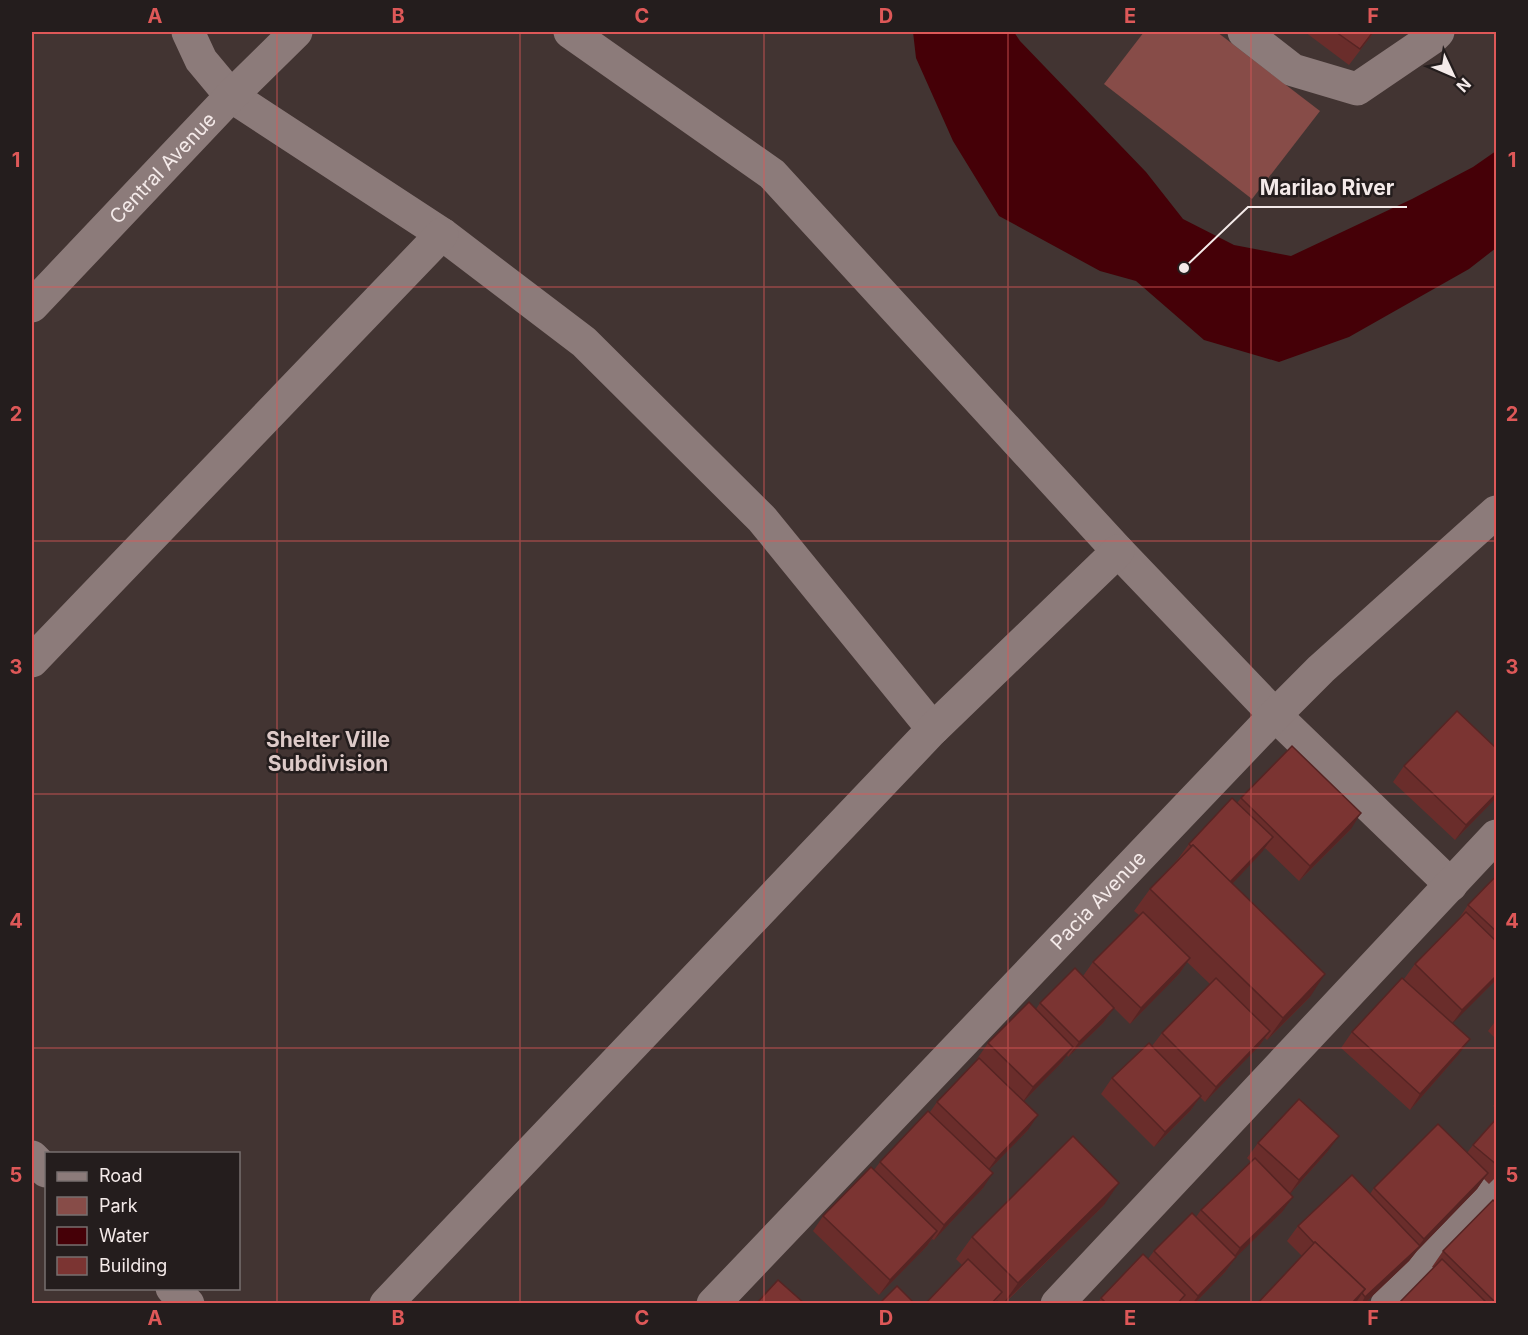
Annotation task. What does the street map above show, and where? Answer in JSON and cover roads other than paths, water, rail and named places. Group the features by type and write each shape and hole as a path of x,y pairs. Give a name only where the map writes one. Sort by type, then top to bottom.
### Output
{"street":[{"path":"188,32 201,60 231,96 442,234 584,342 762,519 933,729"},
{"name":"Central Avenue","path":"32,306 231,96 296,32"},
{"path":"570,32 772,174 1118,551 1275,715 1451,885"},
{"path":"1244,32 1293,70 1357,88 1438,32"},
{"path":"32,661 442,234"},
{"name":"Pacia Avenue","path":"713,1304 1275,715 1322,669 1497,512"},
{"path":"386,1304 933,729 1118,551"},
{"path":"1057,1304 1497,836"},
{"path":"32,1156 45,1170"},
{"path":"1387,1304 1497,1189"},
{"path":"174,1290 188,1304"}],"water":[{"path":"913,32 1014,32 1020,41 1146,172 1183,219 1234,245 1291,256 1412,199 1473,167 1496,151 1496,248 1469,269 1349,337 1279,362 1204,340 1136,281 1100,271 999,216 953,141 916,58"}],"place":[{"name":"Marilao River","path":"1184,268"}],"district":[{"name":"Shelter Ville Subdivision","path":"328,751"}]}
